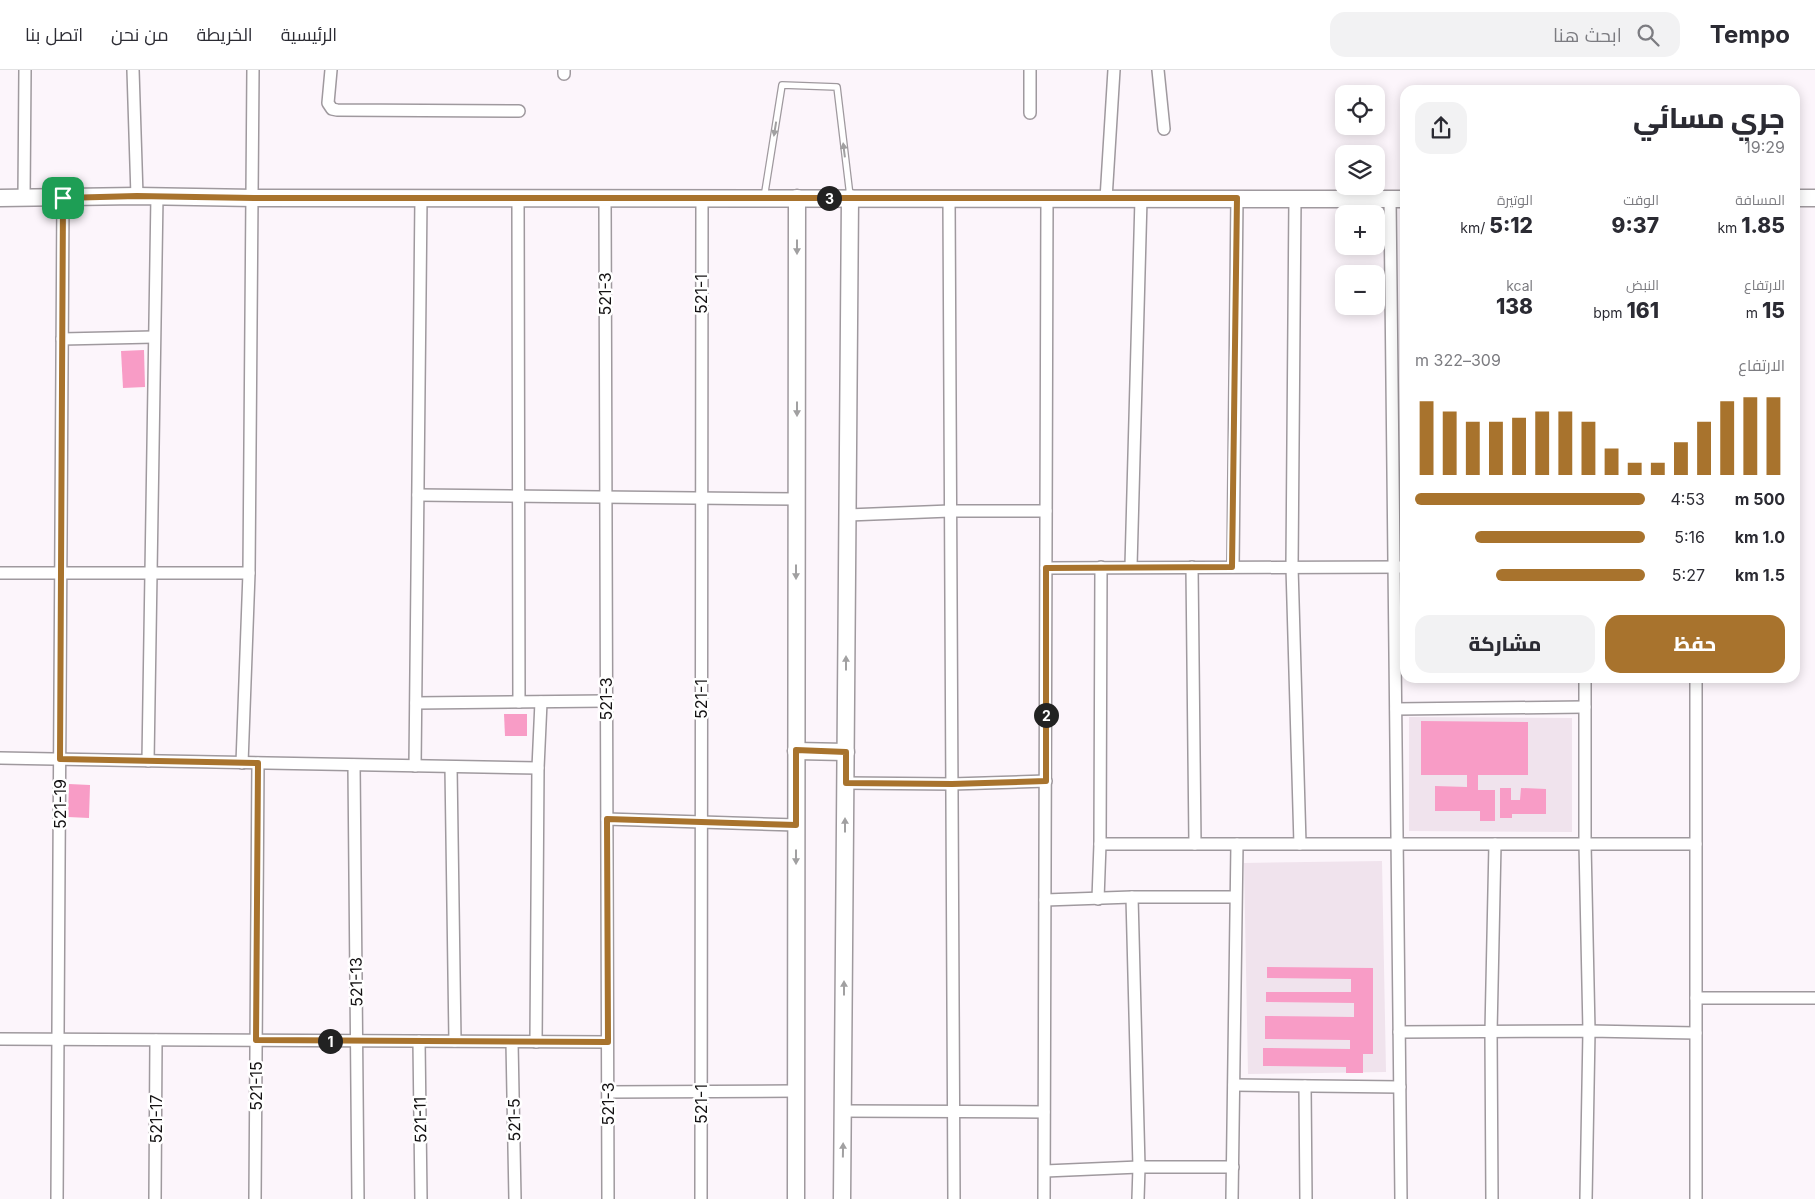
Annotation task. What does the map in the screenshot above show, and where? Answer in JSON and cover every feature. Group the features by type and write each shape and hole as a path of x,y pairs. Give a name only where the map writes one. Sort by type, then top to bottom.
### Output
{"street":[{"path":"24,198 25,70"},
{"path":"133,70 137,196"},
{"path":"242,763 249,574 254,70"},
{"path":"330,70 328,103 332,109 519,111"},
{"path":"1030,70 1030,112"},
{"path":"1106,199 1114,70"},
{"path":"1158,70 1164,130"},
{"path":"0,198 137,196 254,198 1047,198 1141,200 1398,198 1400,567 1396,709 1401,1199"},
{"path":"148,761 157,196"},
{"name":"521-19","path":"57,1199 63,198"},
{"path":"415,766 421,198"},
{"path":"518,198 519,702"},
{"name":"521-3","path":"604,198 608,1199"},
{"name":"521-1","path":"701,1199 702,198"},
{"path":"796,1199 797,198"},
{"path":"842,1199 850,198"},
{"path":"949,198 954,1199"},
{"path":"1044,1199 1047,198"},
{"path":"1232,567 1237,198"},
{"path":"1295,198 1292,567 1300,844"},
{"path":"1800,198 1815,198"},
{"path":"1132,566 1141,200"},
{"path":"62,339 154,337"},
{"path":"418,495 796,499"},
{"path":"848,515 950,511 1046,511"},
{"path":"1046,568 1132,566 1400,567"},
{"path":"1098,898 1100,844 1101,567"},
{"path":"1192,567 1195,844"},
{"path":"0,573 249,574"},
{"path":"1585,683 1585,844 1589,1031 1586,1199"},
{"path":"1696,683 1696,1199"},
{"path":"536,1042 538,768 541,702"},
{"path":"416,703 606,702"},
{"path":"1396,709 1585,707"},
{"path":"796,750 846,752"},
{"path":"0,758 538,768"},
{"name":"521-15","path":"255,1199 258,763"},
{"name":"521-13","path":"354,765 358,1199"},
{"path":"451,766 455,1041"},
{"path":"846,783 952,784 1046,781"},
{"path":"607,819 796,825"},
{"path":"1100,844 1696,844"},
{"path":"1232,1199 1237,844"},
{"path":"1492,1199 1491,1032 1495,844"},
{"path":"1045,900 1132,897 1235,897"},
{"path":"1132,897 1139,1167 1138,1199"},
{"path":"1696,998 1815,998"},
{"path":"1399,1032 1589,1031 1696,1033"},
{"path":"0,1038 608,1042"},
{"name":"521-17","path":"155,1199 156,1040"},
{"name":"521-11","path":"419,1041 421,1199"},
{"name":"521-5","path":"512,1042 515,1199"},
{"path":"1234,1085 1400,1087"},
{"path":"1305,1086 1306,1199"},
{"path":"608,1092 796,1091"},
{"path":"843,1112 1044,1112"},
{"path":"1044,1171 1139,1167 1232,1167"}],"lane":[{"path":"764,198 782,85 837,87 850,198"}],"shaded area":[{"path":"1409,717 1572,718 1572,832 1409,831"},
{"path":"1382,861 1386,1072 1248,1074 1244,863"}],"building":[{"path":"144,350 145,387 123,388 121,351"},
{"path":"504,714 527,714 527,736 505,736"},
{"path":"1421,721 1528,722 1528,775 1478,775 1478,790 1495,790 1495,821 1480,821 1480,811 1435,811 1435,786 1467,787 1467,775 1421,775"},
{"path":"69,784 90,785 89,818 68,817"},
{"path":"1500,788 1511,788 1511,800 1520,800 1521,788 1546,789 1546,814 1512,814 1512,818 1500,818"},
{"path":"1267,967 1373,968 1373,1054 1363,1054 1363,1073 1346,1073 1346,1067 1263,1066 1263,1048 1350,1049 1350,1040 1265,1039 1265,1016 1354,1017 1354,1003 1266,1002 1266,992 1351,992 1351,979 1267,978"}],"route":[{"path":"137,196 254,198 1047,198 1141,200 1237,198 1232,567 1132,566 1046,568 1046,781 952,784 846,783 846,752 796,750 796,825 607,819 608,1042 256,1040 258,763 60,759 63,198 137,196"}]}
